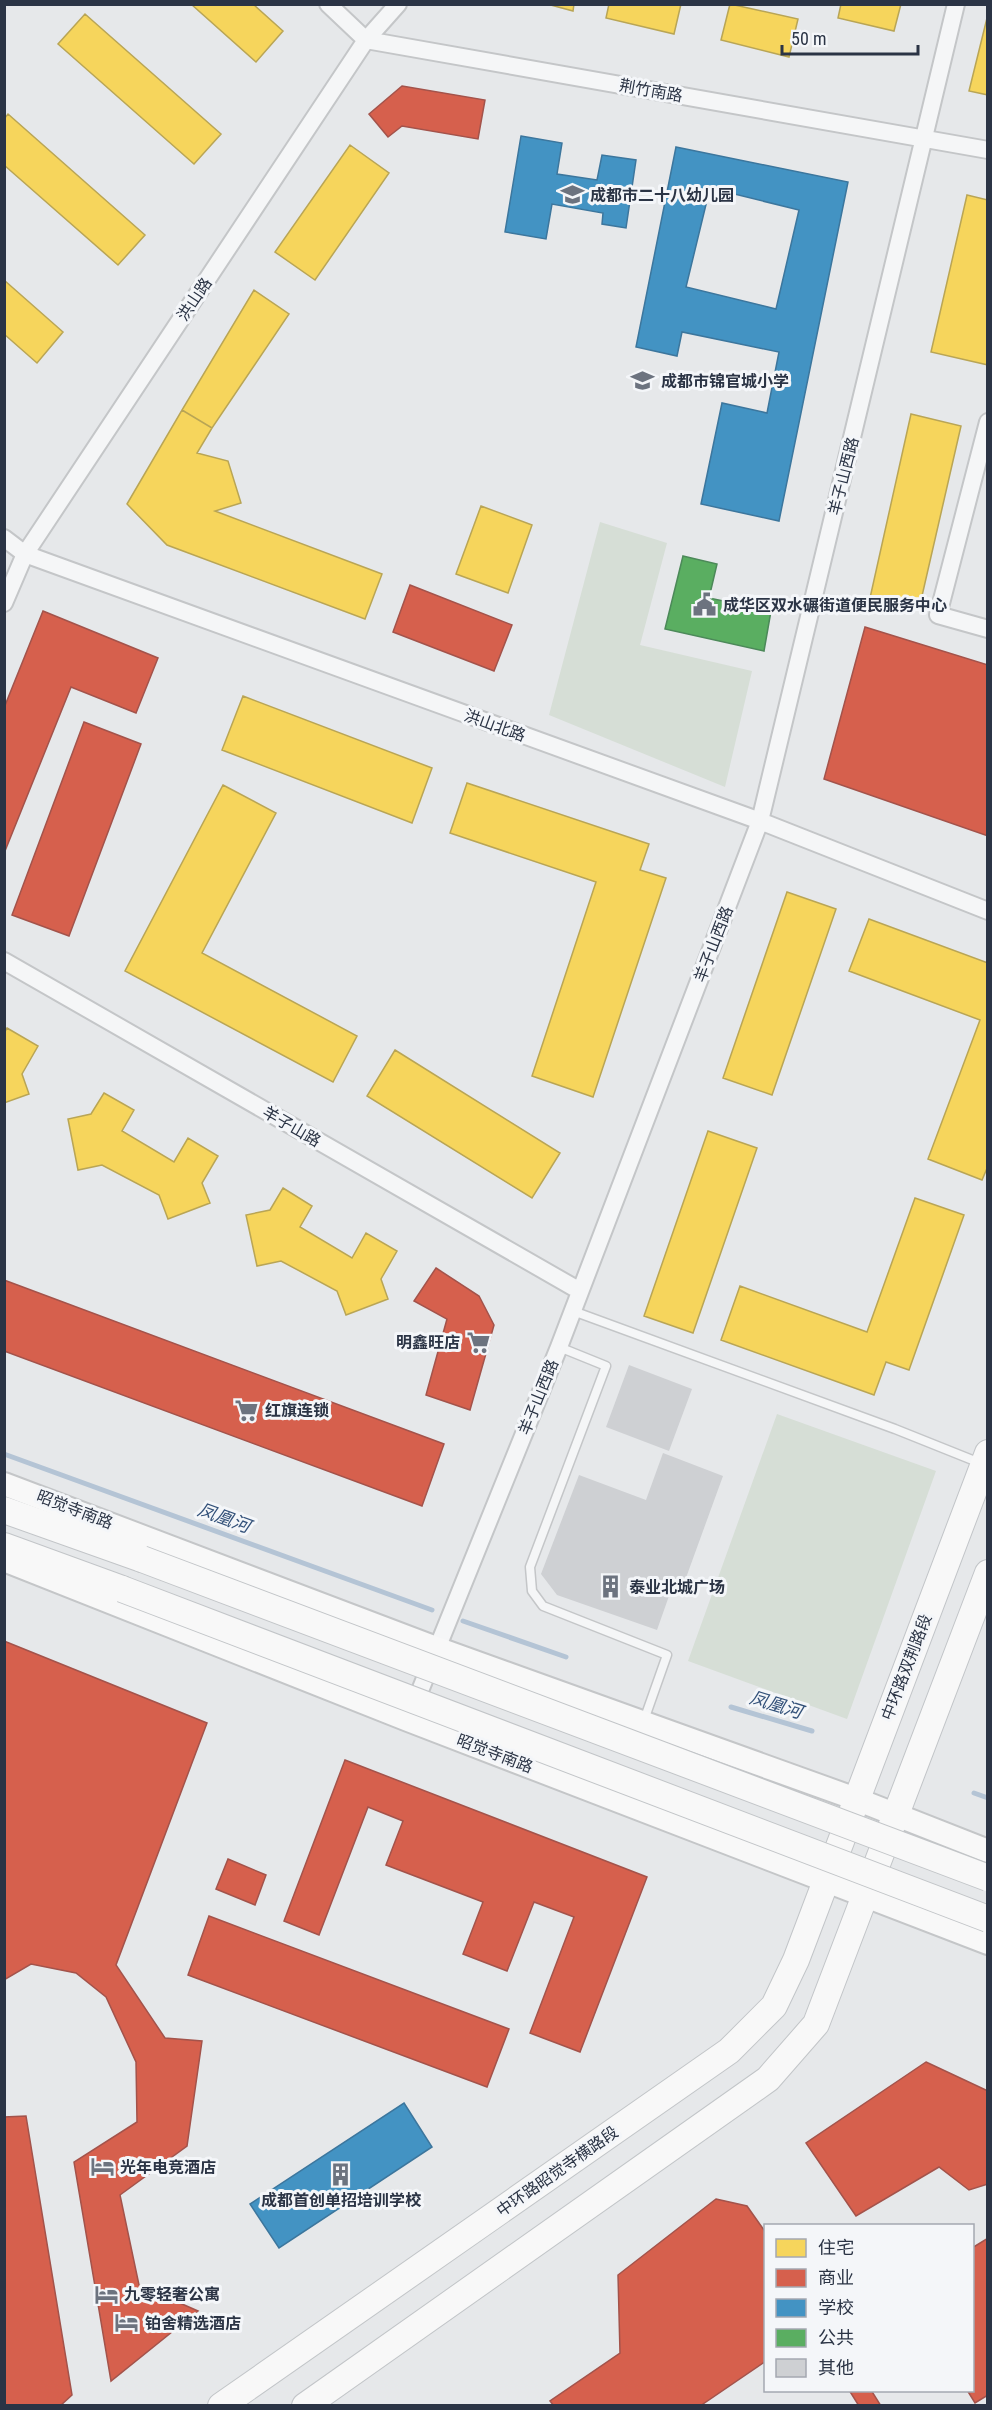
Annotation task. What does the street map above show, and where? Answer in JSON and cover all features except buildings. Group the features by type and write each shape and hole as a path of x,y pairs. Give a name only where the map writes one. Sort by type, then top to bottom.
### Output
{"main road":[{"name":"中环路双荆路段","path":"827,1881 985,1459"},
{"name":"昭觉寺南路","path":"4,1510 142,1559 987,1878"},
{"name":"昭觉寺南路","path":"4,1546 987,1919"},
{"path":"305,2406 768,2079 816,2024 867,1896 895,1815 987,1575"},
{"name":"中环路昭觉寺横路段","path":"221,2406 729,2051 774,2006 796,1960 827,1881"}],"street":[{"path":"328,4 366,40"},
{"name":"洪山路","path":"4,603 25,554 366,40 398,4"},
{"name":"羊子山西路","path":"408,1720 559,1347 760,821 956,4"},
{"name":"荆竹南路","path":"366,40 987,150"},
{"path":"987,422 938,615 987,629"},
{"name":"洪山北路","path":"4,538 25,554 760,821 987,911"},
{"name":"羊子山路","path":"4,961 580,1291"},
{"name":"昭觉寺南路","path":"4,1484 11,1484 436,1648 856,1799 987,1851"},
{"name":"昭觉寺南路","path":"4,1560 408,1720 987,1943"}],"lane":[{"path":"573,1311 985,1459"},
{"path":"559,1347 606,1366 530,1567 532,1591 543,1606 667,1655 643,1723"}],"shaded area":[{"path":"600,522 667,543 640,645 752,671 725,787 549,715"},
{"path":"777,1414 936,1471 847,1719 688,1661"}],"waterway":[{"name":"凤凰河","path":"4,1454 432,1610"},
{"name":"凤凰河","path":"463,1621 566,1657"},
{"name":"凤凰河","path":"731,1707 812,1731"},
{"name":"凤凰河","path":"974,1793 988,1798"}],"place":[{"name":"成都市二十八幼儿园","path":"572,195"},
{"name":"成都市锦官城小学","path":"643,381"},
{"name":"成华区双水碾街道便民服务中心","path":"705,605"},
{"name":"明鑫旺店","path":"478,1342"},
{"name":"红旗连锁","path":"247,1410"},
{"name":"泰业北城广场","path":"611,1587"},
{"name":"光年电竞酒店","path":"102,2167"},
{"name":"成都首创单招培训学校","path":"341,2175"},
{"name":"九零轻奢公寓","path":"106,2294"},
{"name":"铂舍精选酒店","path":"127,2323"}]}
